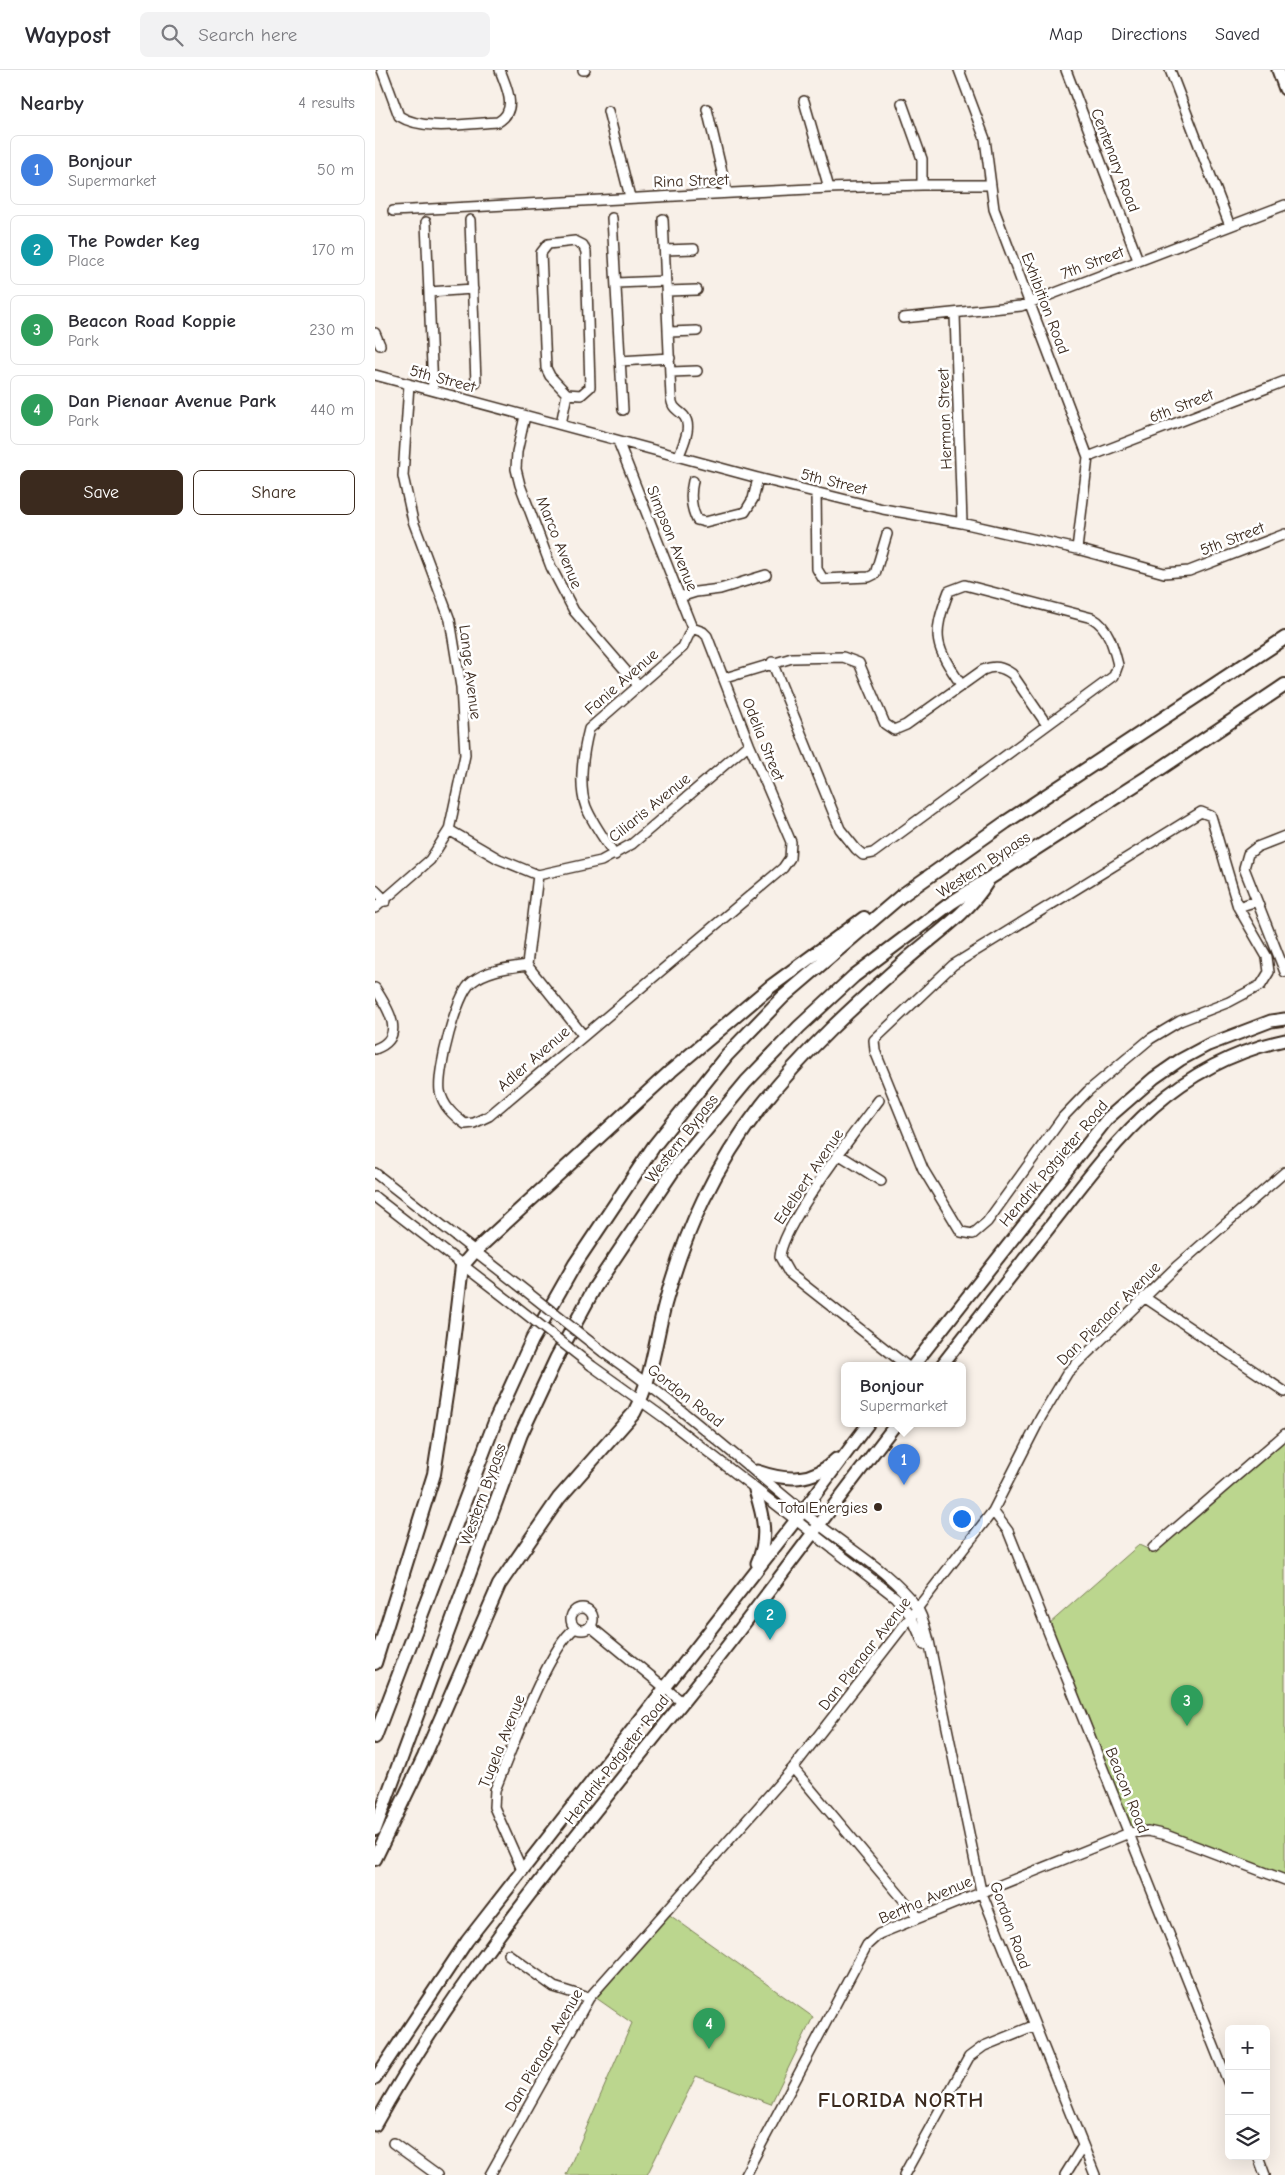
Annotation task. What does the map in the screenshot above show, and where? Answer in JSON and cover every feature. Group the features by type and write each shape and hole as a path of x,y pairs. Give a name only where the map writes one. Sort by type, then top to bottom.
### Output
{"highway":[{"name":"Western Bypass","path":"375,1737 496,1418 532,1340 575,1264 654,1146 727,1055 783,997 901,896 1007,822 1285,638"},
{"name":"Western Bypass","path":"375,1829 521,1434 557,1357 595,1287 677,1165 746,1082 799,1027 854,976 951,903 1285,685"},
{"path":"375,1859 425,1757 499,1585 559,1498 634,1413 641,1400 648,1382 665,1304 683,1244 707,1189 762,1106 803,1056 907,959 954,922 978,898 990,878"},
{"path":"375,1663 434,1474 449,1376 462,1266 475,1251 671,1071 769,987 876,909 901,896"}],"main road":[{"name":"Hendrik Potgieter Road","path":"916,1362 1108,1118 1155,1078 1180,1060 1208,1045 1271,1021 1285,1018"},
{"path":"944,1362 1087,1179 1141,1116 1167,1094 1217,1063 1245,1051 1285,1040"},
{"name":"Hendrik Potgieter Road","path":"375,2125 430,2036 494,1943 895,1427"},
{"name":"Hendrik Potgieter Road","path":"375,2079 437,1983 522,1870 738,1595 865,1428"},
{"path":"757,1471 791,1479 814,1474 833,1462 865,1428"},
{"path":"738,1595 757,1563 765,1538 763,1514 755,1490"}],"street":[{"path":"382,70 399,116 414,124 499,122 505,118 511,104 500,70"},
{"name":"Exhibition Road","path":"959,70 985,139 994,209 1088,457 1077,549"},
{"name":"Centenary Road","path":"1066,70 1138,260"},
{"path":"1170,70 1230,226"},
{"path":"804,101 829,188"},
{"path":"902,103 922,159 922,185"},
{"path":"707,109 727,194"},
{"path":"608,111 630,197"},
{"name":"Rina Street","path":"393,211 829,188 991,185"},
{"name":"7th Street","path":"903,318 1013,307 1285,204"},
{"path":"612,218 623,410"},
{"path":"663,219 672,402 675,410 684,416 687,425 679,456"},
{"path":"470,220 476,383"},
{"path":"426,222 433,390"},
{"path":"575,241 583,245 586,252 590,386 581,395 567,394 550,376 546,368 541,252 548,244 575,241"},
{"path":"665,250 694,249"},
{"path":"616,283 666,281"},
{"path":"429,292 473,289"},
{"path":"667,291 697,290"},
{"name":"Herman Street","path":"955,314 962,523"},
{"path":"669,332 697,331"},
{"path":"375,334 380,345"},
{"path":"620,361 670,358"},
{"path":"671,372 697,371"},
{"name":"5th Street","path":"375,375 758,478 883,508 962,523 1077,549 1155,571 1175,573 1189,571 1285,534"},
{"name":"6th Street","path":"1088,457 1285,381"},
{"name":"Lange Avenue","path":"375,908 386,901 430,860 449,830 465,755 461,687 450,620 413,521 403,476 409,384"},
{"path":"561,424 567,394"},
{"name":"Marco Avenue","path":"525,416 517,452 517,468 520,485 551,567 574,611 638,685"},
{"name":"Simpson Avenue","path":"618,441 692,628"},
{"path":"693,481 691,497 695,517 697,520 705,522 745,512 753,499 758,478"},
{"path":"816,492 817,570 823,579 873,576 877,572 887,534"},
{"path":"680,597 696,592 720,589 766,575"},
{"path":"772,662 840,829 863,855 873,853 1114,676 1117,671 1117,660 1107,634 1098,621 1086,615 965,585 949,591 937,637 937,644 944,658 962,686"},
{"name":"Fanie Avenue","path":"615,855 585,806 582,794 585,748 589,730 594,722 683,646 692,628"},
{"name":"Odelia Street","path":"692,628 703,632 707,636 725,678 749,744 791,842 790,858 783,868"},
{"path":"725,678 772,662 792,658 843,657 855,660 862,668 885,724 894,730 907,725 990,667 1004,668 1012,674 1047,725"},
{"name":"Ciliaris Avenue","path":"538,875 595,863 615,855 632,844 749,744"},
{"path":"1201,812 1211,816 1217,830 1239,907 1267,957 1269,972 1265,981 1229,1002 1180,1021 1150,1039 1114,1067 1063,1117 987,1222 973,1234 961,1232 954,1225 918,1157 874,1046 877,1036 953,966 1201,812"},
{"path":"449,830 499,859 538,875 527,964 583,1035"},
{"path":"1285,836 1248,854 1244,868 1285,972"},
{"name":"Adler Avenue","path":"527,964 484,975 471,983 463,993 448,1038 440,1079 440,1090 449,1111 465,1124 474,1123 489,1116 783,868"},
{"path":"375,890 386,901"},
{"path":"1239,907 1257,901"},
{"path":"375,988 393,1024 390,1039 375,1049"},
{"name":"Edelbert Avenue","path":"879,1100 838,1154 785,1236 780,1249 782,1262 789,1273 902,1362"},
{"path":"838,1154 881,1181"},
{"name":"Dan Pienaar Avenue","path":"489,2175 589,1998 793,1768 993,1511 1060,1383 1076,1364 1144,1297 1285,1172"},
{"name":"Gordon Road","path":"375,1173 603,1352 648,1382 757,1471 799,1516"},
{"name":"Gordon Road","path":"375,1197 592,1366 641,1400 755,1490 799,1516 815,1528 895,1597 911,1616 935,1674"},
{"path":"1144,1297 1285,1392"},
{"path":"1153,1548 1285,1434"},
{"name":"Beacon Road","path":"993,1511 1008,1531 1225,2074"},
{"name":"Gordon Road","path":"815,1528 870,1561 900,1588 917,1607 929,1641 981,1891 1033,2026 1095,2175"},
{"name":"Tugela Avenue","path":"522,1870 494,1807 495,1790 540,1683 560,1644 575,1628 572,1624 571,1616 580,1608 591,1614 591,1626 682,1702"},
{"path":"575,1628 583,1630 591,1626"},
{"path":"793,1768 918,1917"},
{"name":"Bertha Avenue","path":"745,2175 870,1941 879,1934 981,1891 1129,1833 1148,1831 1166,1835 1285,1880"},
{"path":"508,1954 554,1987 589,1998"},
{"path":"904,2175 969,2056 984,2046 1033,2026"},
{"path":"393,2143 437,2175"},
{"path":"1078,2175 1068,2171 1083,2146"},
{"path":"1259,2160 1265,2175"}],"green space":[{"path":"1285,1438 1285,1877 1165,1831 1130,1830 1049,1624 1139,1545 1152,1551"},
{"path":"664,1911 813,2017 771,2104 696,2076 647,2175 566,2175 632,2023 589,1993"}],"place":[{"name":"Bonjour","path":"904,1485"},
{"name":"TotalEnergies","path":"878,1507"},
{"name":"The Powder Keg","path":"770,1640"},
{"name":"Beacon Road Koppie","path":"1187,1726"},
{"name":"Dan Pienaar Avenue Park","path":"709,2049"}],"district":[{"name":"FLORIDA NORTH","path":"901,2100"}]}
